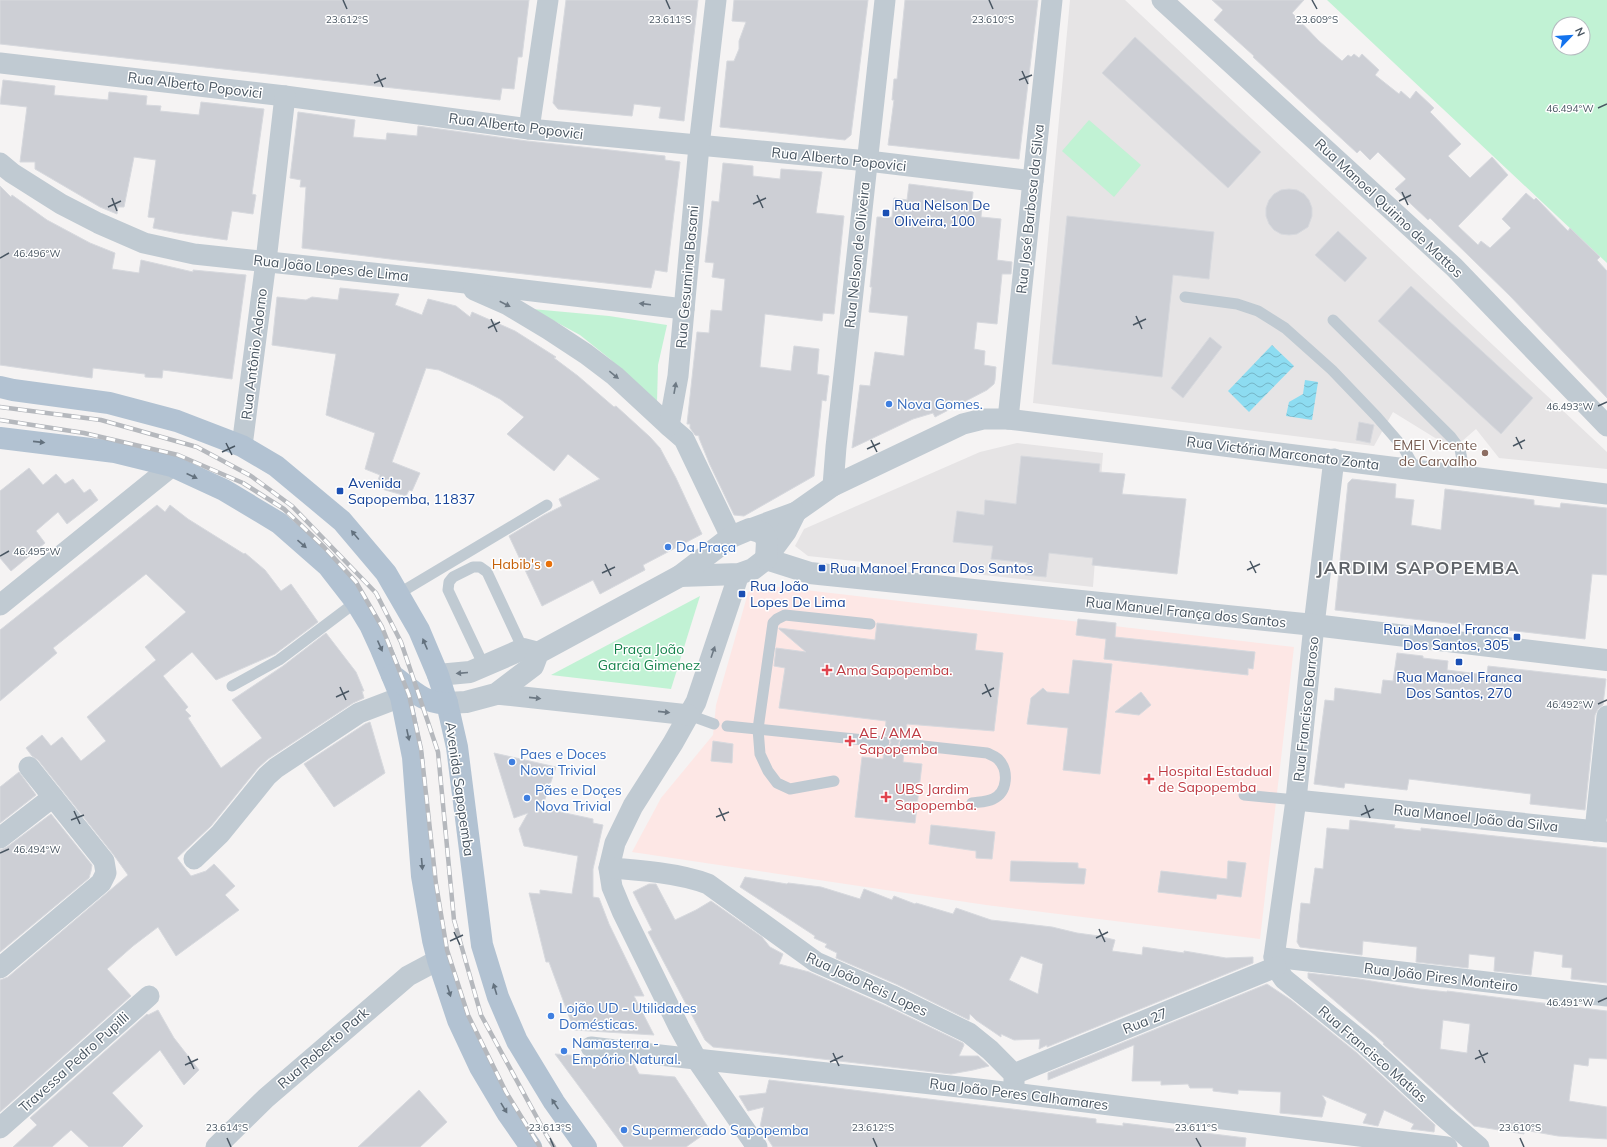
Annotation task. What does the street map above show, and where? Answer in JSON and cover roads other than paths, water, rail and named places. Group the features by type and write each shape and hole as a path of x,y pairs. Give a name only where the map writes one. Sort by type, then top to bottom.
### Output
{"main road":[{"name":"Avenida Sapopemba","path":"0,387 12,390 109,403 177,421 242,446 276,466 342,521 386,573 419,630 438,675 447,703 457,747 482,945 498,997 517,1041 554,1102 586,1147"},
{"path":"0,438 115,452 172,466 224,490 279,523 328,566 356,602 370,624 401,697 413,758 422,876 438,960 458,1020 480,1067 508,1114 531,1147"},
{"path":"392,675 430,702 438,704 447,703"}],"street":[{"path":"528,129 548,0"},
{"name":"Rua Gesumina Basani","path":"669,426 678,376 699,146 716,0"},
{"name":"Rua Nelson de Oliveira","path":"833,486 836,439 885,0"},
{"name":"Rua José Barbosa da Silva","path":"1008,419 1052,0"},
{"name":"Rua Manoel Quirino de Mattos","path":"1162,0 1454,267 1607,426"},
{"name":"Rua Alberto Popovici","path":"0,63 285,96 528,129 868,161 1033,181"},
{"name":"Rua Antônio Adorno","path":"242,446 266,262 285,96"},
{"name":"Rua João Lopes de Lima","path":"0,163 12,173 61,204 98,223 144,243 194,254 457,282 684,309"},
{"path":"457,282 508,306 548,329 586,354 615,376 684,439 741,533"},
{"name":"Rua Victória Marconato Zonta","path":"796,512 833,486 963,424 983,419 1008,419 1607,494"},
{"name":"Rua Francisco Barroso","path":"1275,962 1296,800 1314,625 1334,460"},
{"path":"0,605 172,466"},
{"path":"438,675 470,672 530,651 680,576 741,533 796,512"},
{"path":"680,576 739,574 753,569 766,559 786,532 796,512"},
{"path":"741,533 763,533 767,541 766,559"},
{"name":"Rua Manuel França dos Santos","path":"766,559 810,573 1314,625 1607,660"},
{"path":"739,574 696,702 690,715 633,806 615,843 608,868 612,888 622,911 679,1027 697,1060 757,1147"},
{"path":"496,694 533,666 530,651"},
{"path":"447,703 466,702 496,694 690,715"},
{"path":"194,859 220,834 266,776 276,768 359,713 401,697"},
{"path":"1601,831 1607,716"},
{"path":"0,968 101,883 106,873 104,861 29,767"},
{"path":"0,838 53,797"},
{"name":"Rua Manoel João da Silva","path":"1296,800 1601,831"},
{"name":"Rua João Reis Lopes","path":"608,868 650,872 697,880 708,884 816,962 897,998 969,1033 1014,1084"},
{"name":"Rua Roberto Park","path":"216,1147 266,1098 408,976 438,960"},
{"name":"Rua João Pires Monteiro","path":"1275,962 1607,996"},
{"name":"Rua 27","path":"1014,1084 1275,962"},
{"name":"Rua Francisco Matias","path":"1275,962 1284,979 1365,1044 1444,1117 1479,1147"},
{"name":"Travessa Pedro Pupilli","path":"0,1128 149,996"},
{"name":"Rua João Peres Calhamares","path":"590,1047 697,1060 814,1071 1014,1084 1447,1147"}],"lane":[{"path":"1185,298 1237,304 1258,311 1285,328 1332,370 1377,417 1403,447 1416,470"},
{"path":"1333,320 1451,437 1460,449 1466,476"},
{"path":"398,594 547,505"},
{"path":"484,666 448,590 449,582 453,577 473,567 480,567 487,572 530,651"},
{"path":"232,686 279,660 356,602"},
{"path":"834,781 790,789 777,783 768,771 760,754 758,729 769,641 773,623 785,615 870,624"},
{"path":"690,715 714,724"},
{"path":"727,726 884,742"},
{"path":"905,744 987,753 999,760 1004,768 1005,776 1003,790 993,799 972,803"},
{"path":"1244,795 1296,800"}],"water":[{"path":"1272,345 1294,366 1249,412 1228,391"},
{"path":"1305,380 1318,382 1312,420 1286,416 1289,402 1303,394"}],"railway":[{"path":"0,407 101,420 197,447 251,476 292,506 376,593 401,642 438,752 454,920 481,1015 554,1147"},
{"path":"0,420 84,433 178,455 243,483 284,509 324,547 356,582 382,627 409,695 421,749 436,884 447,950 468,1015 506,1092 540,1147"}],"place":[{"name":"Rua Nelson De Oliveira, 100","path":"886,213"},
{"name":"Nova Gomes.","path":"889,404"},
{"name":"EMEI Vicente de Carvalho","path":"1485,453"},
{"name":"Avenida Sapopemba, 11837","path":"340,491"},
{"name":"Da Praça","path":"668,547"},
{"name":"Habib's","path":"549,564"},
{"name":"Rua Manoel Franca Dos Santos","path":"822,568"},
{"name":"Rua João Lopes De Lima","path":"742,594"},
{"name":"Rua Manoel Franca Dos Santos, 305","path":"1517,637"},
{"name":"Rua Manoel Franca Dos Santos, 270","path":"1459,662"},
{"name":"Ama Sapopemba.","path":"827,670"},
{"name":"AE / AMA Sapopemba","path":"850,741"},
{"name":"Paes e Doces Nova Trivial","path":"512,762"},
{"name":"Hospital Estadual de Sapopemba","path":"1149,779"},
{"name":"UBS Jardim Sapopemba.","path":"886,797"},
{"name":"Pães e Doçes Nova Trivial","path":"527,798"},
{"name":"Lojão UD - Utilidades Domésticas.","path":"551,1016"},
{"name":"Namasterra - Empório Natural.","path":"564,1051"},
{"name":"Supermercado Sapopemba","path":"624,1130"}],"district":[{"name":"JARDIM SAPOPEMBA","path":"1418,568"}],"park label":[{"name":"Praça João Garcia Gimenez","path":"649,658"}]}
